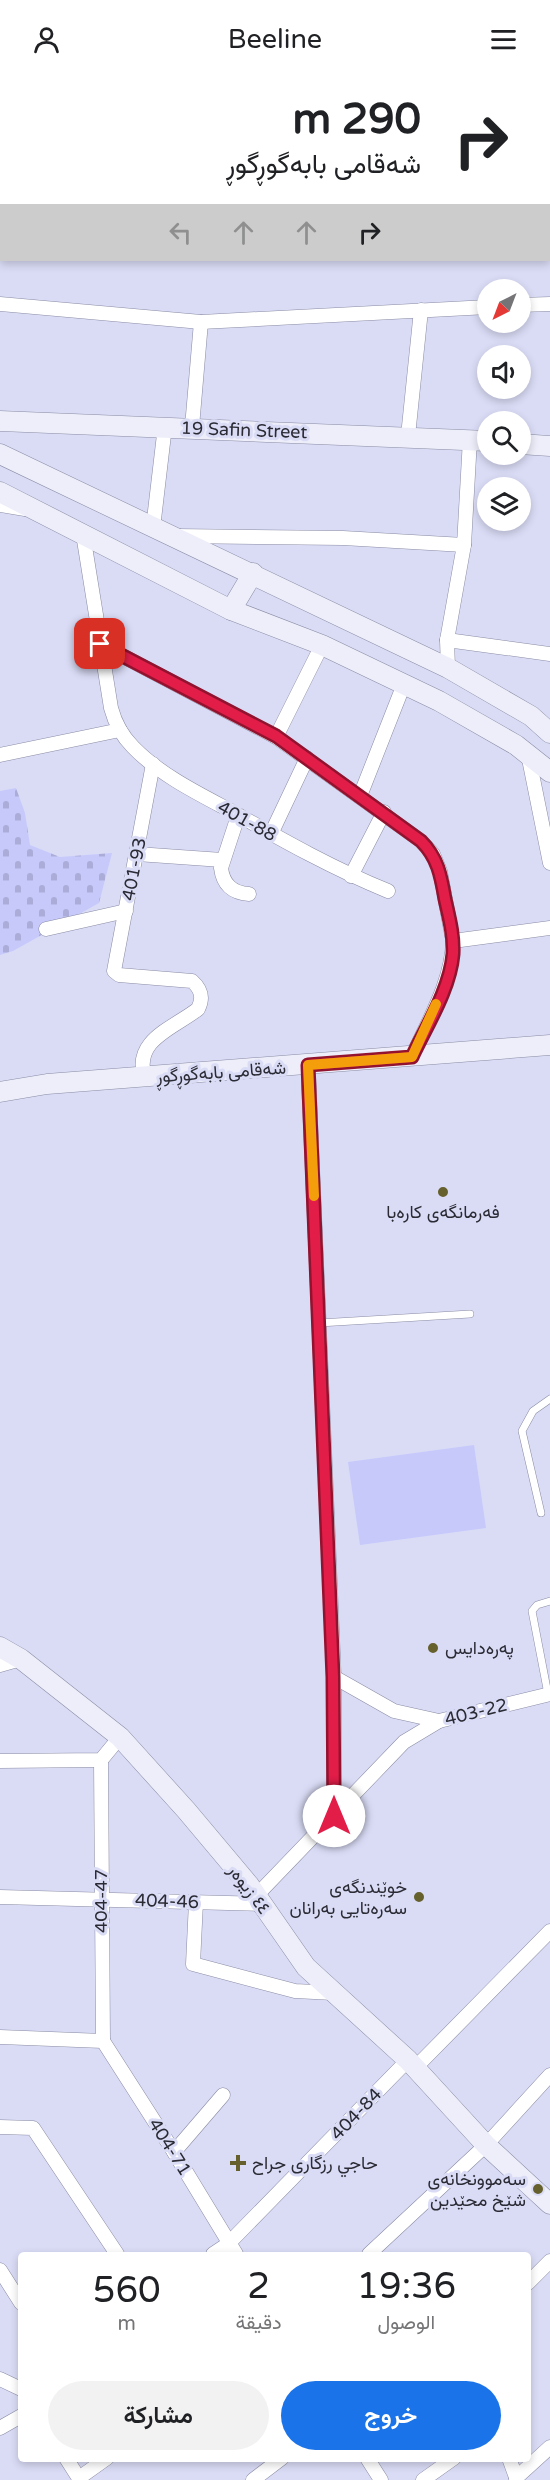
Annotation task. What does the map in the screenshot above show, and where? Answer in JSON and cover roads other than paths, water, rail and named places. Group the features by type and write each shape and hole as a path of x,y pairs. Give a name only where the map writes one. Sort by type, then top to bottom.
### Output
{"street":[{"path":"0,304 201,322 477,307"},
{"path":"531,305 550,304"},
{"path":"408,436 421,310"},
{"path":"192,427 201,322"},
{"name":"19 Safin Street","path":"0,420 477,440"},
{"path":"162,532 165,426"},
{"path":"531,445 550,446"},
{"path":"0,454 448,668 531,716 550,733"},
{"path":"448,668 447,640 477,454"},
{"path":"0,492 231,610 322,645 404,684 516,745 550,772"},
{"path":"0,505 34,510"},
{"path":"162,532 464,545"},
{"name":"401-88","path":"82,534 111,708 120,730 134,749 195,792 351,876 388,891"},
{"path":"231,610 253,573"},
{"path":"447,640 550,654"},
{"path":"100,644 276,736 384,812 421,841 437,862 453,941 448,976 412,1057"},
{"path":"276,736 322,645"},
{"path":"360,796 404,684"},
{"path":"0,755 120,730"},
{"path":"528,754 550,862"},
{"path":"271,834 307,758"},
{"name":"401-93","path":"145,1078 142,1057 148,1044 198,1009 201,994 199,987 192,981 119,975 114,968 138,854 153,764"},
{"path":"351,876 384,812"},
{"path":"238,816 221,868 225,882 235,891 249,894"},
{"path":"138,854 222,860"},
{"path":"46,929 126,911"},
{"path":"453,941 550,928"},
{"name":"شەقامی بابەگوڕگوڕ","path":"0,1092 47,1084 550,1045"},
{"path":"308,1065 333,1677 334,1816"},
{"name":"٤٤ زیوەر","path":"0,1647 21,1659 120,1737 186,1810 259,1900 306,1967 412,2064 486,2145 550,2204"},
{"path":"0,1665 21,1659"},
{"path":"333,1677 394,1711 439,1721"},
{"name":"403-22","path":"259,1900 404,1742 439,1721 549,1694"},
{"path":"0,1761 101,1760 120,1737"},
{"name":"404-47","path":"101,1760 100,1900 103,2041"},
{"name":"404-46","path":"0,1897 196,1902 259,1900"},
{"path":"196,1902 193,1964 295,1991 334,1993"},
{"name":"404-84","path":"232,2249 412,2064 550,1931"},
{"path":"0,2037 103,2041"},
{"name":"404-71","path":"103,2041 174,2152 232,2249"},
{"path":"371,2252 486,2145 550,2075"},
{"path":"174,2152 224,2095"},
{"path":"0,2127 33,2128 116,2252"},
{"path":"531,2280 550,2261"},
{"path":"0,2270 18,2298"},
{"path":"0,2379 18,2388"},
{"path":"0,2428 18,2418"},
{"path":"511,2462 516,2479 550,2447"},
{"path":"69,2462 80,2479 102,2462"},
{"path":"253,2480 277,2462"},
{"path":"370,2462 381,2480"},
{"path":"423,2480 448,2462"}],"lane":[{"path":"319,1323 470,1314"},
{"path":"541,1513 522,1431 533,1411 550,1399"},
{"path":"549,1694 532,1611 537,1605 550,1600"}],"place":[{"name":"فەرمانگەی کارەبا","path":"443,1192"},
{"name":"پەرەدایس","path":"433,1648"},
{"name":"خوێندنگەی سەرەتایی بەرانان","path":"419,1897"},
{"name":"حاجي رزگارى جراح","path":"238,2163"},
{"name":"سەموونخانەی شێخ محێدین","path":"538,2189"}]}
